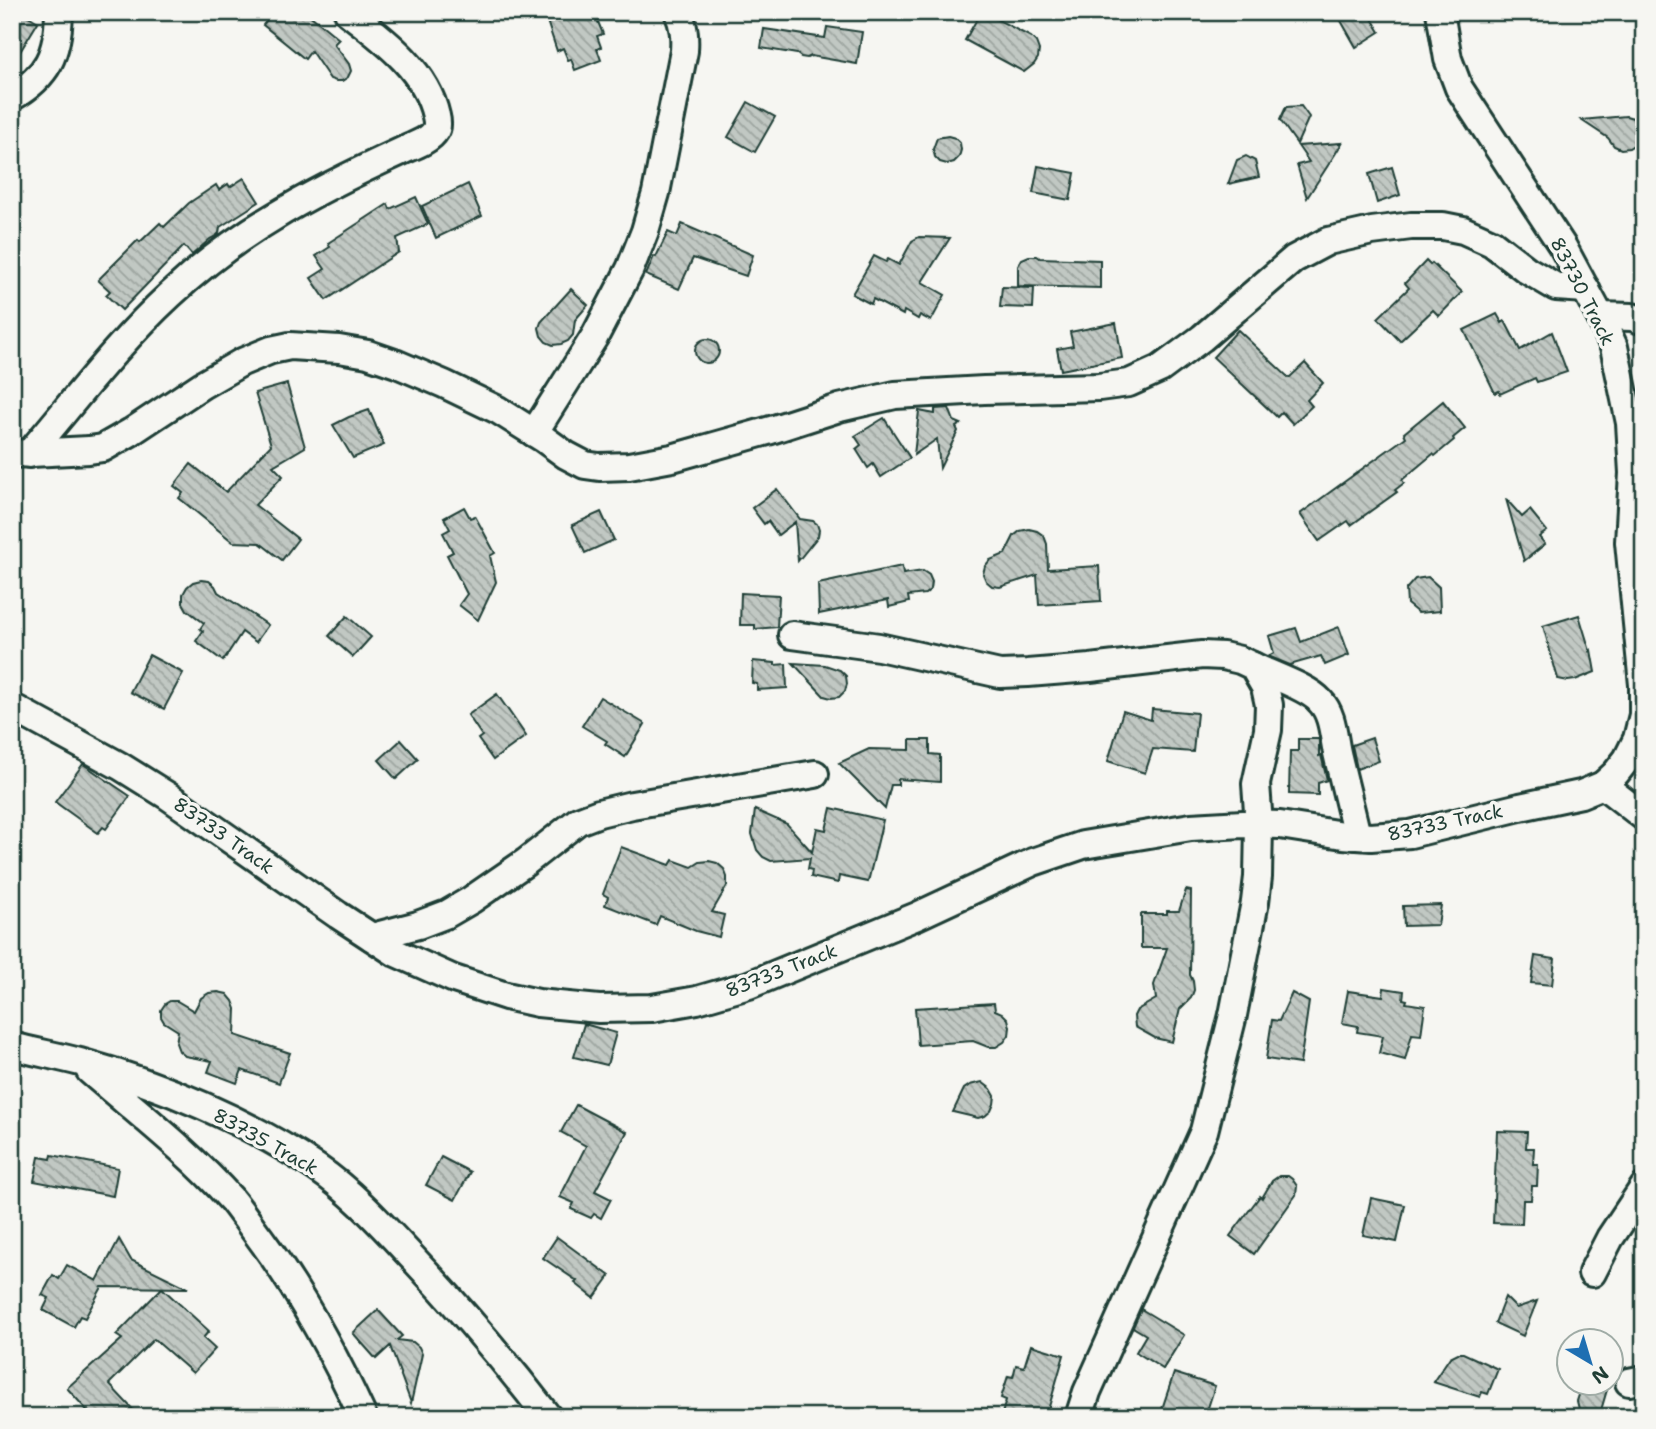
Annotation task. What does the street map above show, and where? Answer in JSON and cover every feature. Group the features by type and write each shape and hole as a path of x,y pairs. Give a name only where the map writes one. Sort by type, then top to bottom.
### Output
{"street":[{"path":"12,97 39,78 49,66 56,42 59,12"},
{"path":"21,454 134,331 169,295 202,267 253,230 308,196 412,147 435,131 435,109 419,78 381,37 348,12"},
{"path":"534,433 595,336 630,269 645,232 656,193 684,51 685,34 678,12"},
{"name":"83730 Track","path":"1440,12 1448,59 1459,88 1563,247 1614,347 1639,479 1629,542 1643,685 1643,715 1637,739 1627,760 1603,785"},
{"path":"21,454 103,447 242,362 271,350 290,346 368,354 444,384 498,410 566,455 585,464 599,467 629,466 673,458 839,408 895,396 1099,387 1129,383 1160,369 1202,338 1294,259 1328,242 1372,231 1411,226 1443,226 1463,230 1492,243 1527,270 1556,287 1586,289"},
{"path":"1600,316 1632,317 1644,321"},
{"path":"792,635 878,647 1000,674 1090,668 1202,655 1240,660 1307,692 1319,699 1325,708 1330,718 1357,836"},
{"path":"1079,1417 1087,1392 1204,1131 1233,1015 1255,902 1259,825 1256,784 1268,730 1269,705 1265,687 1253,666"},
{"name":"83733 Track","path":"12,707 120,766 168,796 293,885 396,953 454,979 506,996 538,1003 598,1009 652,1008 697,1000 749,985 917,916 1033,862 1083,845 1191,827 1280,825 1371,837 1410,834 1581,794 1603,785"},
{"path":"372,937 418,925 459,907 498,883 578,821 599,813 815,774"},
{"path":"1603,785 1644,817"},
{"name":"83735 Track","path":"12,1046 80,1062 159,1088 282,1145 319,1169 365,1206 441,1287 548,1417"},
{"path":"80,1062 179,1149 232,1200 310,1311 363,1417"},
{"path":"1592,1273 1610,1238 1644,1187"}],"building":[{"path":"12,12 22,12 38,22 12,65"},
{"path":"273,12 306,12 339,39 334,44 349,64 351,71 348,77 342,81 330,79 311,51 305,59 263,25"},
{"path":"544,12 594,12 603,34 597,36 601,47 597,49 601,60 575,70 563,48 557,51"},
{"path":"981,12 1031,37 1039,50 1034,64 1024,72 965,40"},
{"path":"1336,12 1368,12 1380,32 1356,47"},
{"path":"827,27 862,32 857,64 811,56 801,57 761,48 764,29 825,38"},
{"path":"748,102 775,117 755,152 728,137"},
{"path":"1301,106 1309,117 1297,144 1280,120 1286,107"},
{"path":"1626,116 1633,118 1638,124 1639,138 1629,148 1621,149 1581,120"},
{"path":"948,136 960,143 961,150 954,162 947,164 935,157 933,149 937,138"},
{"path":"1342,143 1307,198 1297,165 1309,162 1298,146"},
{"path":"1246,156 1255,161 1259,177 1228,184 1237,160"},
{"path":"1038,166 1075,173 1070,200 1033,193"},
{"path":"1392,167 1400,195 1377,203 1369,174"},
{"path":"244,178 259,202 220,227 216,236 192,255 184,246 122,310 106,295 110,291 98,280 138,240 140,242 160,223 164,227 189,203 216,185 219,190"},
{"path":"468,184 482,216 436,238 422,206"},
{"path":"416,197 428,224 397,238 399,252 326,300 311,278 325,269 316,256 330,247 328,243 388,204 390,209"},
{"path":"682,224 753,255 746,276 693,258 679,289 646,275 668,232 677,236"},
{"path":"919,237 950,238 922,282 945,295 931,321 920,315 918,319 904,311 903,315 873,299 871,304 852,294 874,256 899,265 912,241"},
{"path":"1029,256 1100,260 1100,288 1018,286 1018,266 1022,259"},
{"path":"1426,261 1430,265 1432,263 1462,292 1439,316 1433,310 1400,341 1378,318 1409,288 1405,283"},
{"path":"1002,287 1034,288 1033,308 1000,307"},
{"path":"571,289 588,305 575,320 573,335 568,341 553,345 541,336 539,328 541,322"},
{"path":"1497,314 1502,323 1505,321 1520,350 1552,332 1567,372 1537,382 1535,378 1500,394 1499,391 1495,393 1464,330"},
{"path":"1116,323 1122,358 1061,370 1057,349 1073,346 1070,332"},
{"path":"1238,330 1289,378 1305,363 1323,383 1307,400 1312,406 1293,424 1282,412 1277,417 1213,357"},
{"path":"707,339 718,346 719,351 712,362 707,363 696,356 695,351 702,340"},
{"path":"287,384 305,447 273,466 283,476 255,505 298,539 282,560 260,543 233,542 179,498 183,493 174,486 191,464 226,492 271,445 255,393"},
{"path":"1443,401 1465,428 1435,456 1433,454 1402,480 1404,483 1395,490 1397,492 1351,525 1348,521 1319,541 1300,514 1406,437 1404,433"},
{"path":"949,408 954,421 961,424 956,427 958,431 940,468 937,439 914,455 919,411 935,414 935,409"},
{"path":"369,410 384,445 353,458 333,425"},
{"path":"884,418 910,458 881,477 873,464 868,468 856,449 861,445 855,436"},
{"path":"777,489 800,519 813,521 819,530 818,536 798,561 795,522 778,535 768,521 764,524 752,508"},
{"path":"1506,499 1522,517 1530,510 1547,531 1539,537 1545,544 1524,561"},
{"path":"464,507 470,518 475,516 495,553 490,556 496,582 478,620 459,605 467,594 447,555 453,552 443,533 450,529 444,518"},
{"path":"601,512 614,540 585,553 572,525"},
{"path":"1029,529 1044,536 1048,569 1099,566 1101,601 1039,605 1037,575 1000,587 992,586 986,581 983,574 985,566 990,560 1005,554 1014,536"},
{"path":"902,566 903,574 923,571 929,575 931,589 925,594 908,596 909,602 889,607 888,600 819,614 818,584"},
{"path":"1428,577 1439,587 1440,611 1418,613 1407,604 1406,589 1415,579"},
{"path":"201,580 209,581 218,592 268,625 256,642 242,632 223,661 196,641 203,631 200,629 204,623 187,610 183,603 183,594 187,587"},
{"path":"741,593 779,595 777,627 755,629 755,625 740,625"},
{"path":"1579,615 1595,672 1575,680 1558,679 1543,626"},
{"path":"347,616 371,637 353,657 329,636"},
{"path":"1339,627 1349,655 1325,665 1321,656 1290,665 1268,656 1274,653 1269,636 1296,628 1301,642"},
{"path":"149,655 183,673 164,709 130,692"},
{"path":"753,661 786,664 787,688 757,690 757,684 752,683"},
{"path":"793,663 825,665 840,670 846,676 845,691 839,697 824,696"},
{"path":"497,694 526,736 493,760 478,739 482,736 468,715"},
{"path":"600,697 645,724 625,757 605,744 607,741 582,726"},
{"path":"1152,709 1197,713 1193,752 1153,749 1145,773 1108,761 1123,711 1151,720"},
{"path":"1372,738 1379,761 1357,769 1352,745"},
{"path":"1298,739 1319,739 1319,756 1321,755 1327,780 1318,783 1318,795 1289,794 1290,751 1298,751"},
{"path":"401,740 418,759 396,779 379,760"},
{"path":"910,740 930,740 930,754 940,755 940,782 898,779 898,785 891,785 885,809 839,763 869,749 910,750"},
{"path":"83,764 130,796 106,829 103,827 98,833 55,802"},
{"path":"831,808 883,820 868,882 839,876 838,883 811,877 812,870 808,869 810,858 771,861 757,850 752,834 755,810 787,824 812,852 817,828 826,830"},
{"path":"621,847 670,865 673,860 692,867 709,861 724,869 727,886 712,912 724,915 719,937 660,916 656,925 605,905 608,897 603,894"},
{"path":"1186,890 1191,891 1190,975 1194,990 1191,998 1180,1009 1172,1042 1155,1038 1135,1027 1134,1016 1137,1010 1156,999 1154,985 1167,948 1141,948 1141,914 1179,911"},
{"path":"1441,905 1438,925 1404,926 1403,906"},
{"path":"1535,956 1555,959 1552,985 1531,983"},
{"path":"1384,988 1404,991 1403,999 1407,1000 1406,1003 1425,1006 1421,1035 1412,1034 1405,1060 1379,1053 1383,1036 1357,1032 1358,1026 1342,1023 1348,991 1383,996"},
{"path":"218,992 227,994 233,1001 236,1009 235,1035 290,1053 279,1083 242,1070 237,1083 208,1072 212,1061 185,1056 179,1051 176,1043 178,1031 164,1022 161,1010 170,1001 177,1001 194,1011 201,998"},
{"path":"1292,993 1309,1002 1300,1064 1266,1059 1272,1020 1279,1021"},
{"path":"994,1003 995,1010 1008,1019 1010,1027 1009,1035 996,1047 973,1041 918,1045 915,1008"},
{"path":"584,1024 616,1033 607,1065 574,1057"},
{"path":"982,1082 995,1096 991,1111 978,1118 953,1112 964,1089"},
{"path":"576,1105 627,1132 595,1191 611,1199 601,1218 594,1214 591,1218 571,1209 574,1203 560,1197 586,1146 561,1132"},
{"path":"1497,1131 1527,1132 1526,1148 1534,1148 1533,1164 1538,1164 1537,1186 1532,1186 1531,1200 1523,1200 1522,1224 1493,1223"},
{"path":"52,1155 118,1168 113,1196 34,1181 39,1157 51,1159"},
{"path":"441,1157 470,1172 455,1200 426,1185"},
{"path":"1279,1176 1292,1179 1297,1186 1296,1195 1254,1254 1230,1236 1260,1196 1262,1198 1272,1181"},
{"path":"1371,1198 1405,1205 1397,1242 1363,1235"},
{"path":"557,1237 610,1276 594,1298 575,1283 577,1281 543,1258"},
{"path":"119,1239 131,1260 188,1288 102,1287 85,1318 80,1316 74,1327 43,1310 49,1298 42,1295 53,1275 59,1279 67,1265 97,1281"},
{"path":"162,1288 209,1331 203,1338 215,1349 193,1373 154,1339 109,1384 140,1417 93,1417 67,1388 122,1339 116,1335"},
{"path":"1505,1297 1516,1308 1537,1301 1523,1336 1495,1323"},
{"path":"1141,1309 1184,1335 1163,1369 1136,1352 1146,1335 1133,1327"},
{"path":"378,1310 402,1336 397,1340 413,1342 422,1354 411,1403 390,1346 376,1359 353,1333"},
{"path":"1031,1345 1064,1355 1046,1417 1001,1417 1006,1400 1001,1398 1008,1376 1013,1377 1016,1365 1024,1367"},
{"path":"1458,1353 1498,1369 1488,1394 1482,1392 1480,1397 1433,1382 1450,1357"},
{"path":"1174,1373 1215,1386 1205,1417 1166,1417 1167,1413 1161,1412"},
{"path":"1578,1398 1605,1398 1599,1417 1581,1417"}]}
